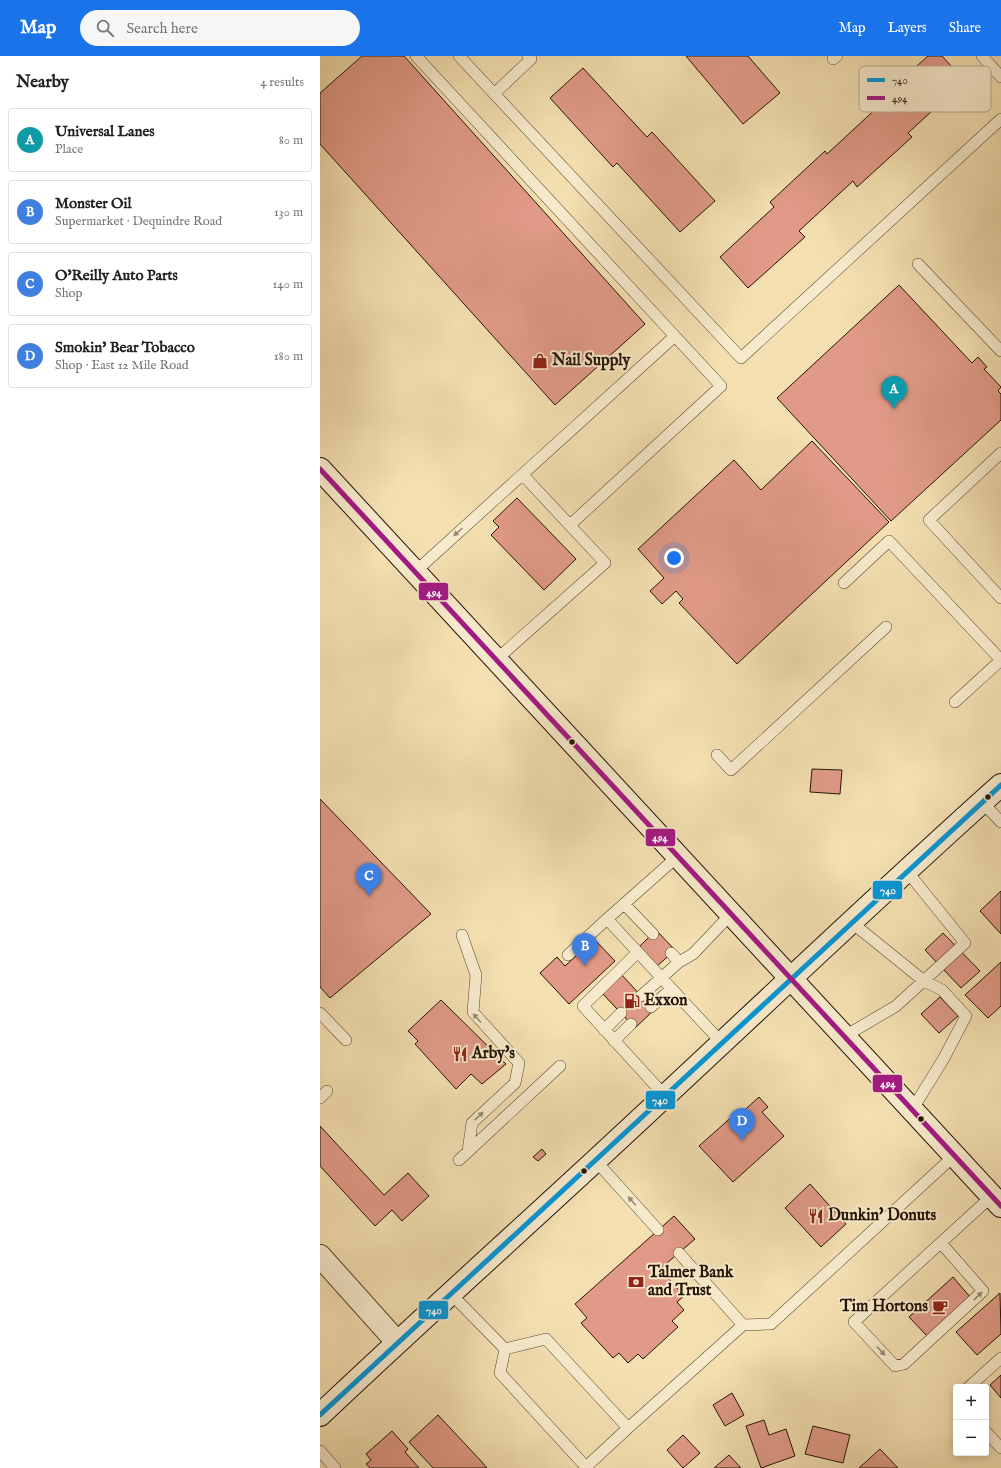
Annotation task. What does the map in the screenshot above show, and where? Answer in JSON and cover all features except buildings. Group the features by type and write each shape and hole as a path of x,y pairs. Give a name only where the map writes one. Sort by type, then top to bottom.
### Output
{"main road":[{"path":"320,469 416,571 997,1201"},
{"path":"320,1415 450,1293 596,1161 906,870 1001,784"},
{"path":"320,1256 398,1342"}],"lane":[{"path":"416,56 721,386 570,525"},
{"path":"459,56 741,358 1001,119"},
{"path":"494,94 531,59 528,56"},
{"path":"982,56 1001,77"},
{"path":"918,264 1001,351"},
{"path":"416,571 457,532 523,476 675,336"},
{"path":"1001,453 929,520 1001,598"},
{"path":"497,660 605,563 523,476"},
{"path":"844,583 889,541 1001,660 955,702"},
{"path":"717,755 731,770 886,627"},
{"path":"982,802 1001,822"},
{"path":"568,955 678,856"},
{"path":"845,1036 896,1006 965,943 906,870"},
{"path":"625,905 653,934"},
{"path":"641,996 679,962 693,954 731,914"},
{"path":"607,919 661,979 722,1043"},
{"path":"851,922 924,981 942,990 966,1016 944,1058 912,1110"},
{"path":"462,936 476,975 473,1012 518,1063 515,1083 472,1123 468,1151"},
{"path":"637,953 583,1006 665,1096"},
{"path":"671,953 679,962"},
{"path":"651,1007 671,989"},
{"path":"320,1012 346,1040"},
{"path":"604,1030 621,1014"},
{"path":"614,1041 631,1024"},
{"path":"459,1160 560,1066"},
{"path":"505,1349 500,1373 586,1467 743,1325 771,1324 955,1155"},
{"path":"596,1161 658,1230"},
{"path":"941,1243 983,1291 904,1364 895,1366 854,1322 941,1243 997,1201"},
{"path":"679,1253 743,1325"},
{"path":"450,1293 505,1349"},
{"path":"505,1349 546,1339 628,1428"},
{"path":"972,1384 1001,1358"},
{"path":"989,1435 1001,1448"},
{"path":"320,1451 335,1468"}],"transit line":[{"name":"494","path":"320,469 1001,1206"},
{"name":"740","path":"320,1415 1001,785"}],"place":[{"name":"Nail Supply","path":"540,361"},
{"name":"Universal Lanes","path":"894,409"},
{"name":"O'Reilly Auto Parts","path":"369,896"},
{"name":"Monster Oil","path":"585,966"},
{"name":"Exxon","path":"632,1001"},
{"name":"Arby's","path":"460,1054"},
{"name":"Smokin' Bear Tobacco","path":"742,1141"},
{"name":"Dunkin' Donuts","path":"816,1216"},
{"name":"Talmer Bank and Trust","path":"636,1282"},
{"name":"Tim Hortons","path":"940,1307"}]}
